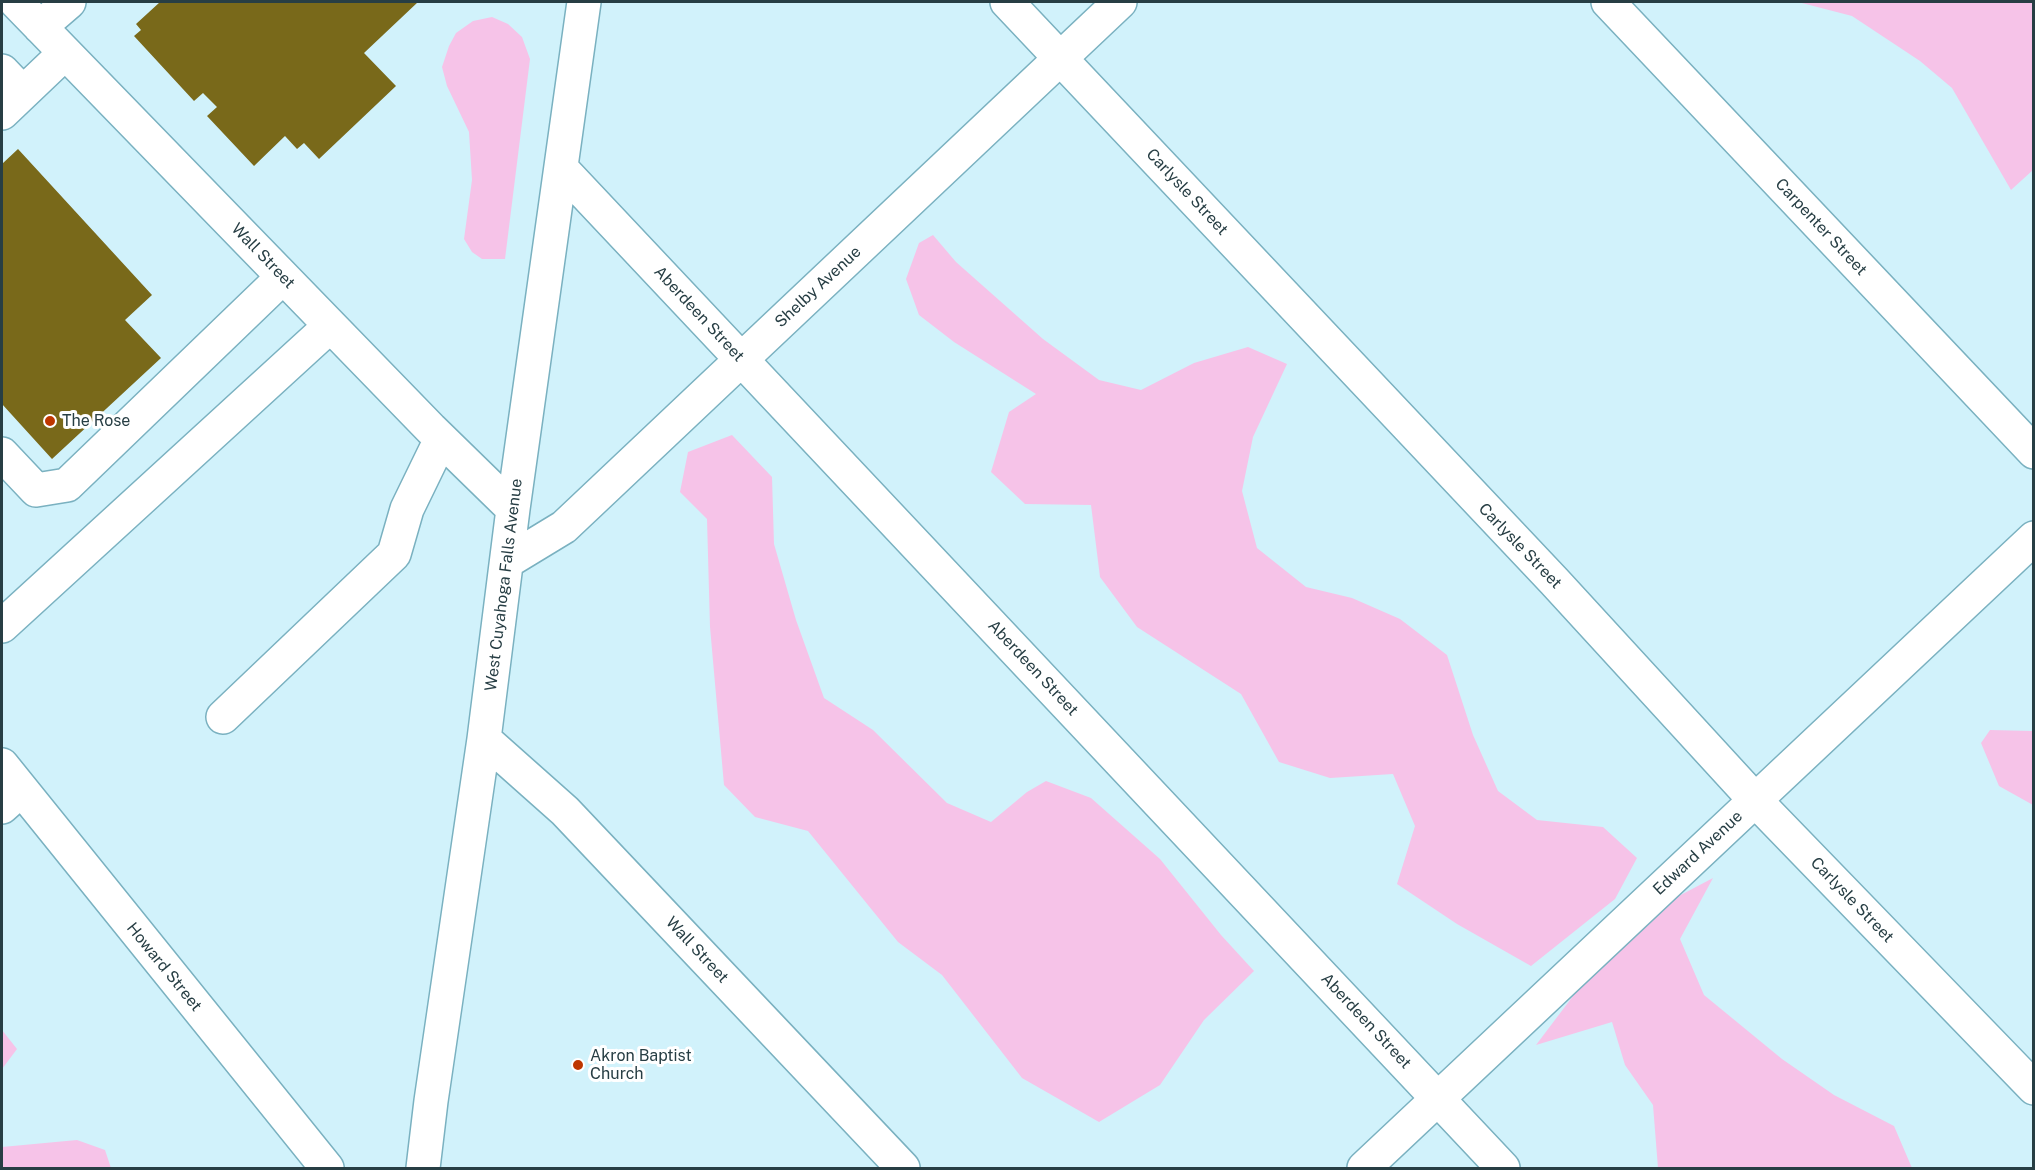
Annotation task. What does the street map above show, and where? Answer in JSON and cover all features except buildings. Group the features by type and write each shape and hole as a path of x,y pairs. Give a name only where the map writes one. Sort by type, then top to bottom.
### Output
{"street":[{"name":"Wall Street","path":"16,2 330,326 513,509"},
{"path":"40,27 69,2"},
{"name":"West Cuyahoga Falls Avenue","path":"423,1168 432,1089 484,739 513,509 584,2"},
{"name":"Carlysle Street","path":"1007,2 1554,581 1755,800 2034,1088"},
{"name":"Shelby Avenue","path":"508,561 564,527 1120,2"},
{"name":"Carpenter Street","path":"1608,2 2034,453"},
{"path":"9,92 65,52"},
{"name":"Aberdeen Street","path":"561,168 1503,1168"},
{"path":"7,471 36,490 67,485 283,277"},
{"path":"2,626 330,326"},
{"path":"223,717 394,554 407,509 441,439"},
{"name":"Edward Avenue","path":"1364,1168 2034,538"},
{"name":"Wall Street","path":"484,739 565,811 903,1168"},
{"name":"Howard Street","path":"8,788 327,1168"}],"shaded area":[{"path":"1798,2 2033,2 2033,170 2011,190 1952,88 1920,61 1852,16"},
{"path":"492,17 508,24 522,37 530,59 505,259 482,259 472,252 464,239 472,180 469,132 447,86 442,67 456,33 473,21"},
{"path":"933,235 956,262 1043,339 1099,380 1141,390 1194,363 1248,347 1287,364 1253,437 1242,491 1257,548 1306,587 1352,598 1400,619 1447,655 1473,735 1498,791 1537,820 1603,827 1637,858 1615,899 1531,966 1457,924 1397,884 1415,826 1393,774 1330,778 1279,762 1241,694 1137,627 1100,577 1091,505 1025,504 991,472 1009,412 1036,394 954,342 919,315 906,279 919,243"},
{"path":"732,435 772,477 774,544 796,620 824,698 873,730 947,803 991,822 1027,792 1046,781 1091,798 1160,859 1221,935 1254,971 1204,1020 1160,1085 1099,1122 1022,1078 942,975 898,942 808,831 755,817 724,785 710,627 707,519 680,492 688,452"},
{"path":"1990,730 2033,731 2033,805 1999,786 1981,743"},
{"path":"1713,878 1680,939 1704,995 1782,1059 1834,1095 1894,1126 1912,1168 1658,1168 1653,1105 1625,1065 1612,1022 1536,1045 1598,963 1675,898"},
{"path":"2,1030 17,1049 2,1069"},
{"path":"77,1140 105,1150 111,1168 2,1168 2,1147"}],"place":[{"name":"The Rose","path":"50,421"},
{"name":"Akron Baptist Church","path":"578,1065"}]}
